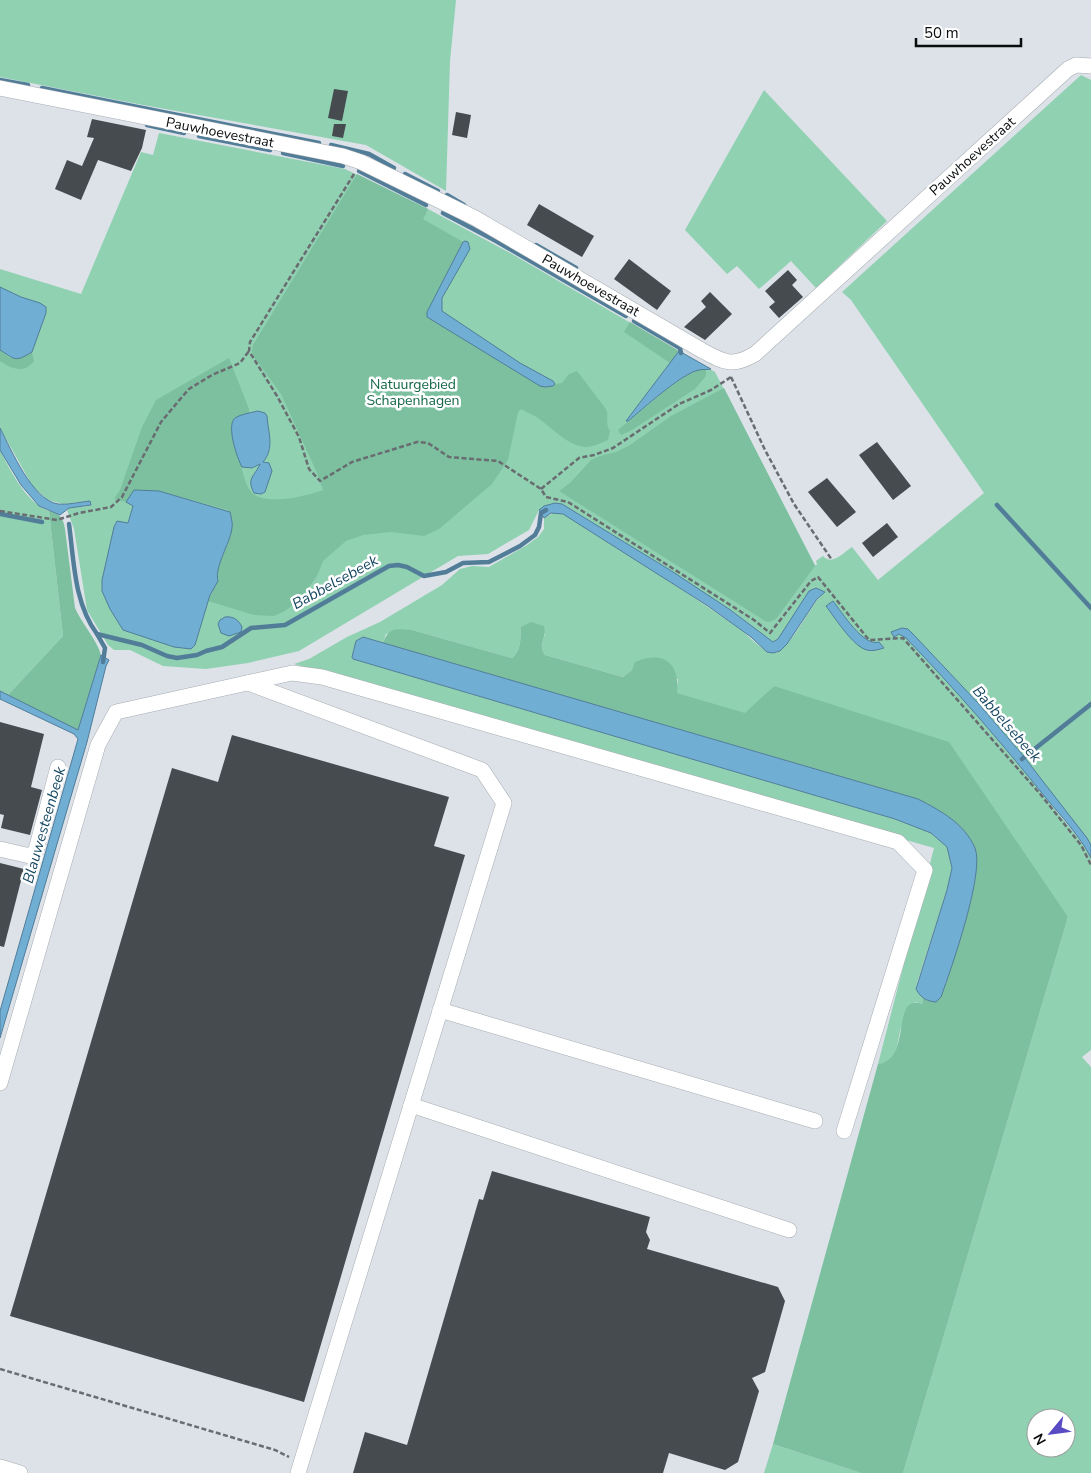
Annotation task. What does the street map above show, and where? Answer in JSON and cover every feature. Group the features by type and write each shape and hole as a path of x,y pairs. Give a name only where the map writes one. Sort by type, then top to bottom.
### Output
{"street":[{"name":"Pauwhoevestraat","path":"0,88 343,156 361,162 475,218 722,360 731,370 739,362 755,354 1062,75 1076,65 1090,62"},
{"path":"0,1083 98,745 116,712 292,674 322,676 898,842 926,870 844,1131"},
{"path":"248,683 482,770 504,803 300,1468"},
{"path":"0,849 30,856 36,850 58,767"},
{"path":"440,1010 815,1121"},
{"path":"411,1105 789,1230"},
{"path":"0,1467 20,1473"}],"path":[{"path":"0,511 57,520 79,513 111,507 125,493 161,422 182,396 189,389 212,375 240,363 249,351 250,342 361,162"},
{"path":"249,351 278,396 299,437 309,469 320,481 352,462 417,442 428,443 449,457 498,461 541,489 546,497 568,502 754,620 770,633 811,582 818,577 869,640 903,638 1041,795 1081,846 1091,865"},
{"path":"541,489 579,458 613,448 679,404 711,390 731,370 765,450 794,504 832,560"},
{"path":"0,1369 275,1450 300,1468"}],"green space":[{"path":"0,0 456,0 450,61 446,191 366,145 0,77"},
{"name":"Natuurgebied Schapenhagen","path":"1081,75 1091,80 1091,845 1021,753 978,703 908,629 898,634 906,638 979,718 1082,843 1091,858 1091,1050 1082,1057 1091,1067 1091,1473 903,1473 1068,917 774,686 746,714 676,693 678,679 632,670 623,677 545,655 542,645 545,634 521,627 519,648 512,658 412,630 386,634 383,643 363,637 356,641 353,659 895,819 931,833 947,847 952,868 947,890 917,983 916,989 923,998 922,1004 915,1002 907,1016 900,1031 893,1056 885,1063 878,1064 934,848 294,664 309,659 347,637 380,622 442,585 460,569 472,566 489,567 527,545 538,537 544,529 544,518 555,512 584,526 709,608 769,652 778,652 789,642 824,592 816,588 778,639 773,642 729,609 670,570 562,504 539,510 529,530 488,554 458,556 299,651 248,663 206,669 163,666 130,650 114,650 108,645 87,610 74,529 67,510 69,508 89,506 91,505 90,501 63,504 48,500 33,487 0,428 0,269 81,294 141,152 153,155 159,133 345,169 428,209 512,254 715,372 815,565 817,565 816,561 823,556 826,559 834,559 852,547 878,580 984,493 851,300 842,292","holes":["833,601 847,621 866,639 879,642 884,648 856,643 826,606"]},
{"path":"764,90 887,221 816,288 791,261 759,289 737,266 727,274 685,230"},
{"name":"Natuurgebied Schapenhagen","path":"357,174 428,209 423,219 463,242 427,312 553,386 562,383 569,374 577,371 606,409 607,425 610,431 608,440 597,445 579,446 565,439 535,416 521,409 518,412 508,460 492,484 439,529 424,536 391,532 363,535 346,541 323,561 317,576 300,599 285,611 274,616 254,615 208,601 218,580 216,576 228,510 159,491 134,490 126,502 114,499 120,490 142,427 156,400 229,358 249,409 249,413 235,418 242,468 252,493 267,499 287,499 323,490 281,394 254,357 252,351 253,345"},
{"path":"630,322 679,351 670,363 624,332"},
{"path":"0,350 10,358 24,356 32,352 34,361 26,368 13,368 0,361"},
{"path":"706,370 706,376 695,389 632,430 621,435 618,430 665,391 690,373"},
{"path":"724,388 815,566 776,619 770,622 765,621 559,491 570,483 591,460 616,452 630,445 671,416"},
{"path":"0,450 26,494 41,507 49,511 63,636 8,695 0,691"},
{"path":"49,511 56,513 63,522 75,608 101,655 78,731 8,695 63,636"},
{"path":"531,622 544,626 542,648 545,655 623,677 632,670 635,662 654,658 662,659 673,667 676,674 677,693 745,713 774,686 949,742 1068,917 903,1473 861,1473 773,1444 878,1064 889,1060 895,1051 907,1008 912,1003 922,1004 923,998 929,1001 946,983 971,900 976,875 918,799 383,643 391,631 398,629 412,630 512,658 519,648 521,627"},
{"path":"773,1444 861,1473 764,1473"}],"water":[{"path":"465,241 468,242 470,249 442,298 442,311 520,363 553,381 555,384 553,386 540,386 427,317 427,312"},
{"path":"0,287 46,307 46,313 32,352 22,358 12,357 0,350"},
{"path":"679,351 711,369 699,370 683,378 626,421"},
{"path":"258,411 265,413 267,416 270,446 267,457 263,462 269,463 272,471 265,492 261,494 254,493 251,484 252,477 260,464 252,468 242,467 232,434 235,418"},
{"path":"0,428 31,484 48,500 58,504 90,501 91,505 69,508 60,515 39,506 21,485 0,450"},
{"path":"134,490 159,491 230,512 232,522 231,534 218,569 218,581 210,595 195,645 191,649 174,647 123,630 102,591 102,580 114,527 117,521 128,523 133,506 126,502"},
{"path":"555,503 562,504 670,570 729,609 773,642 778,639 809,591 816,588 825,592 817,599 787,644 780,651 767,652 751,637 708,606 563,514 551,513 544,518 539,510 544,506"},
{"path":"833,601 860,634 873,642 879,642 884,648 867,650 859,646 826,606"},
{"path":"225,617 237,620 242,627 241,632 229,636 221,633 218,624"},
{"path":"902,628 908,629 913,634 978,703 1021,753 1087,838 1091,845 1091,858 1070,826 960,696 906,638 899,634 894,637 891,632"},
{"path":"363,637 918,799 943,813 965,831 975,848 977,860 966,921 941,997 936,1002 929,1001 922,997 916,989 952,868 947,847 931,833 895,819 353,659 356,641"},
{"path":"101,655 109,660 87,742 0,1038 0,1011 78,739 74,734 0,699 0,691 78,730"}],"building":[{"path":"334,89 348,91 342,121 328,118"},
{"path":"456,112 471,115 467,138 452,135"},
{"path":"92,119 146,130 142,148 131,171 98,160 81,200 55,189 67,160 82,166 94,138 87,137"},
{"path":"334,124 346,124 343,138 332,136"},
{"path":"539,204 594,236 582,257 527,225"},
{"path":"629,259 671,291 657,310 614,279"},
{"path":"788,270 797,280 792,285 803,297 779,318 769,307 775,302 765,291"},
{"path":"710,292 732,314 705,340 684,327 706,307 701,301"},
{"path":"877,442 911,486 893,500 859,455"},
{"path":"827,478 856,512 837,527 808,492"},
{"path":"887,523 898,537 873,557 862,543"},
{"path":"0,722 44,734 31,787 42,790 30,835 1,828 4,815 0,814"},
{"path":"232,735 449,797 434,846 465,855 304,1402 10,1316 172,768 218,782"},
{"path":"0,863 24,869 4,947 0,946"},
{"path":"492,1171 650,1217 646,1232 650,1240 647,1249 778,1287 785,1301 765,1372 752,1378 759,1391 738,1462 725,1470 669,1453 663,1473 353,1473 365,1432 407,1445 479,1199 483,1200"}],"waterway":[{"path":"0,80 28,85"},
{"path":"42,88 319,143"},
{"path":"147,125 184,133"},
{"path":"199,136 270,150"},
{"path":"331,145 369,154 394,168"},
{"path":"283,153 343,166"},
{"path":"359,171 426,205"},
{"path":"405,174 438,191"},
{"path":"447,195 464,205"},
{"path":"443,213 496,241 626,316"},
{"path":"536,245 576,268"},
{"path":"634,321 680,348 681,353"},
{"path":"997,505 1091,608"},
{"name":"Babbelsebeek","path":"69,524 79,595 89,622 97,634 142,645 167,656 177,658 197,655 222,647 251,628 285,625 389,566 407,567 424,576 446,572 463,563 489,562 520,546 535,535 539,527 541,513 546,510"},
{"path":"0,514 42,522"},
{"name":"Blauwesteenbeek","path":"97,634 105,648 103,662"},
{"path":"1022,759 1091,704"}]}
